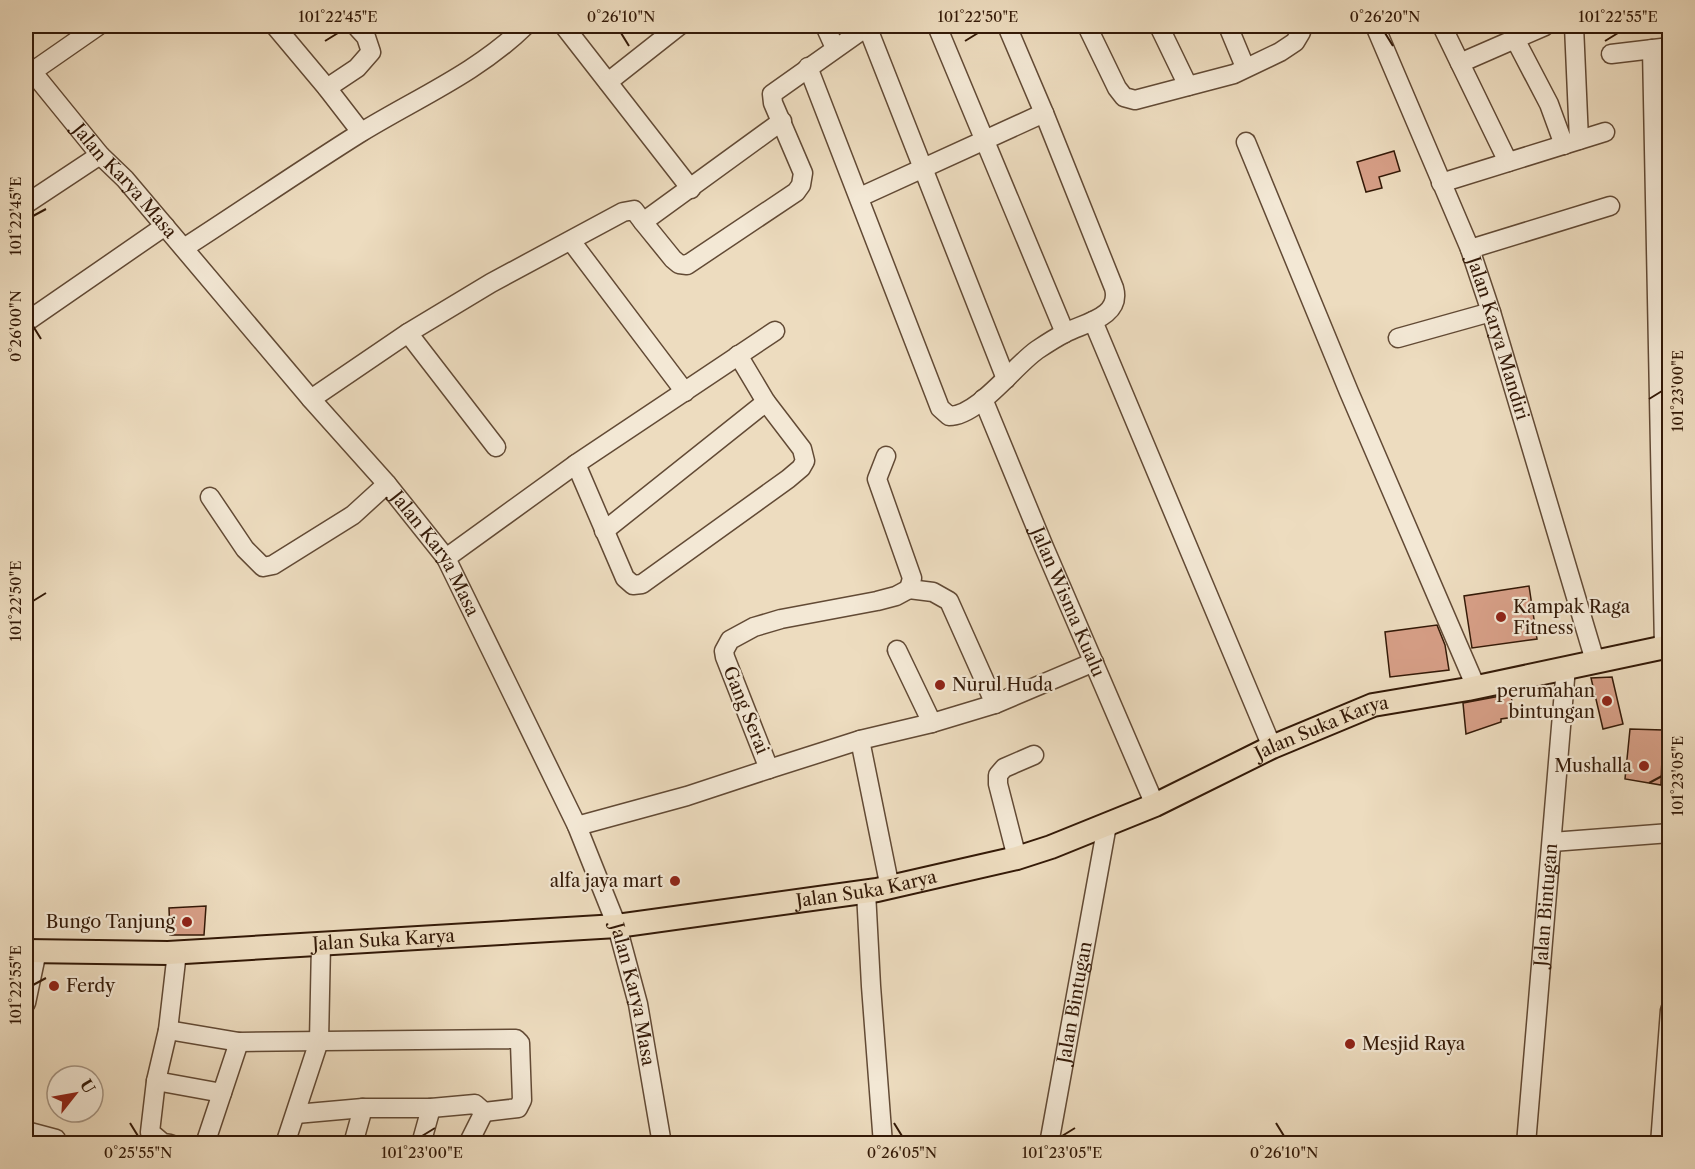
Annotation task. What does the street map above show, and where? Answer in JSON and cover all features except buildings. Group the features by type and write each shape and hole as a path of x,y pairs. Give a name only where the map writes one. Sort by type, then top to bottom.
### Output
{"main road":[{"name":"Jalan Suka Karya","path":"31,951 177,952 617,926 890,888 1017,858 1107,825 1155,805 1272,747 1373,705 1476,687 1667,647"}],"street":[{"path":"28,71 98,26"},
{"path":"274,26 361,132"},
{"path":"327,88 357,68 371,52 366,37 356,26"},
{"path":"184,248 361,132 461,76 525,26"},
{"path":"564,26 691,189"},
{"path":"608,82 679,26"},
{"path":"825,26 835,48"},
{"path":"311,399 408,333 491,283 627,210 636,211 673,259 679,264 687,265 796,192 801,185 803,173 782,121 772,103 772,94 867,26 1006,379"},
{"path":"937,26 1065,333"},
{"path":"808,67 940,408 949,416 959,415 983,399 1035,352 1065,333 1093,321 1112,309 1116,294 1007,26"},
{"path":"1087,26 1117,88 1124,97 1135,100 1234,74 1280,52 1295,42 1301,32 1299,26"},
{"path":"1159,26 1188,86"},
{"path":"1228,26 1245,67"},
{"name":"Jalan Karya Mandiri","path":"1375,26 1470,249 1491,312 1595,661"},
{"path":"1442,26 1508,162"},
{"path":"1460,63 1545,26"},
{"path":"1572,142 1574,26"},
{"path":"1515,39 1572,142"},
{"path":"1611,54 1660,48 1667,647"},
{"name":"Jalan Karya Masa","path":"28,71 100,155 125,179 311,399 387,484 446,558 577,826 617,926 638,1004 662,1143"},
{"path":"860,197 1044,113"},
{"path":"643,222 782,121"},
{"path":"1442,183 1605,132"},
{"path":"1246,142 1349,392 1476,687"},
{"path":"26,204 100,155"},
{"path":"1470,249 1611,206"},
{"path":"26,322 165,226"},
{"path":"571,241 685,392"},
{"path":"1398,338 1491,312"},
{"path":"1093,321 1272,747"},
{"path":"446,558 576,464 775,331"},
{"path":"408,333 496,447"},
{"path":"576,464 628,582 633,585 642,584 788,479 804,464 805,455 802,449 766,402 738,355"},
{"name":"Jalan Wisma Kualu","path":"983,399 1155,805"},
{"path":"604,531 766,402"},
{"path":"886,456 877,480 912,578 909,589 933,592 949,601 994,704"},
{"path":"210,497 245,549 263,567 273,565 353,515 387,484"},
{"name":"Gang Serai","path":"577,826 687,796 769,769 725,657 727,644 754,627 781,619 878,601 896,596 909,589"},
{"path":"897,650 932,723"},
{"path":"769,769 860,740 932,723 994,704 1094,662"},
{"name":"Jalan Bintugan","path":"1527,1143 1566,667"},
{"path":"860,740 890,888"},
{"path":"1017,858 998,784 998,775 1004,768 1034,755"},
{"name":"Jalan Bintugan","path":"1050,1143 1107,825"},
{"path":"1552,842 1670,833"},
{"path":"866,892 883,1143"},
{"path":"285,1143 319,1041 321,944"},
{"path":"26,1004 31,951"},
{"path":"170,1143 163,1143 150,1132 156,1080 168,1030 177,952"},
{"path":"1663,1142 1670,1010"},
{"path":"168,1030 239,1042 516,1039 520,1043 522,1100 518,1108 484,1112 475,1104 431,1108 363,1108 296,1114"},
{"path":"205,1143 239,1042"},
{"path":"156,1080 222,1093"},
{"path":"353,1143 363,1108"},
{"path":"421,1143 431,1108"},
{"path":"468,1143 484,1112"},
{"path":"26,1131 56,1139"}],"place":[{"name":"Kampak Raga Fitness","path":"1501,617"},
{"name":"Nurul Huda","path":"940,685"},
{"name":"perumahan bintungan","path":"1607,701"},
{"name":"Mushalla","path":"1644,766"},
{"name":"alfa jaya mart","path":"675,881"},
{"name":"Bungo Tanjung","path":"187,922"},
{"name":"Ferdy","path":"54,986"},
{"name":"Mesjid Raya","path":"1350,1044"}]}
